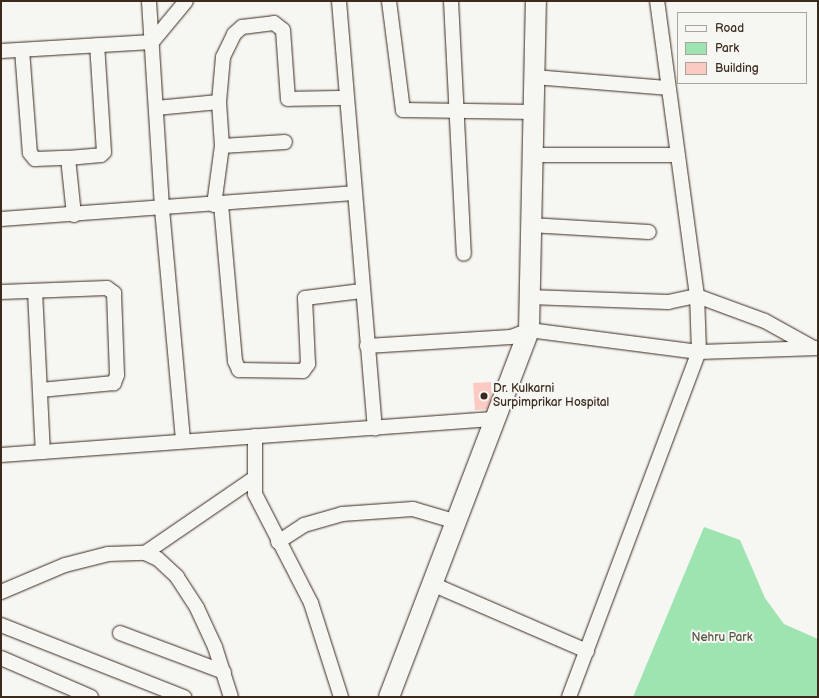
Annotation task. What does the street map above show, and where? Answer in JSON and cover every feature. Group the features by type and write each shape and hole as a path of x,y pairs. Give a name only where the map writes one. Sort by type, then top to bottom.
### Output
{"street":[{"path":"149,1 162,209 183,440"},
{"path":"1,51 152,42 186,1"},
{"path":"338,1 353,193 375,428"},
{"path":"389,1 403,110 458,113 533,112"},
{"path":"451,1 458,113 464,254"},
{"path":"388,697 457,522 529,330 530,225 536,1"},
{"path":"569,697 699,352 697,296 667,88 657,1"},
{"path":"346,98 288,99 282,30 274,23 250,24 234,34 223,57 219,102 222,146 218,205 235,361 239,370 303,371 308,364 305,298 362,291"},
{"path":"22,50 30,153 36,159 68,158 104,152 97,45"},
{"path":"534,77 667,88"},
{"path":"156,108 219,102"},
{"path":"222,146 285,142"},
{"path":"532,155 677,155"},
{"path":"68,158 74,215"},
{"path":"1,219 218,205 353,193"},
{"path":"530,225 649,232"},
{"path":"1,292 106,288 114,293 116,301 117,375 114,383 40,390"},
{"path":"34,291 43,452"},
{"path":"529,297 668,302 697,296 765,321 816,348"},
{"path":"367,346 511,336 529,330 699,352 816,348"},
{"path":"1,455 183,440 496,419"},
{"path":"255,436 254,479 258,502 310,603 341,697"},
{"path":"145,553 254,479"},
{"path":"278,542 304,525 342,514 414,509 457,522"},
{"path":"1,592 65,565 108,554 145,553 158,559 177,577 197,608 224,672 230,697"},
{"path":"432,584 587,651"},
{"path":"1,625 184,697"},
{"path":"120,633 224,672"},
{"path":"1,658 91,697"}],"green space":[{"name":"Nehru Park","path":"704,527 740,540 765,598 784,624 818,639 818,697 633,697"}],"building":[{"path":"491,382 492,409 475,410 473,383"}],"place":[{"name":"Dr. Kulkarni Surpimprikar Hospital","path":"484,396"}]}
